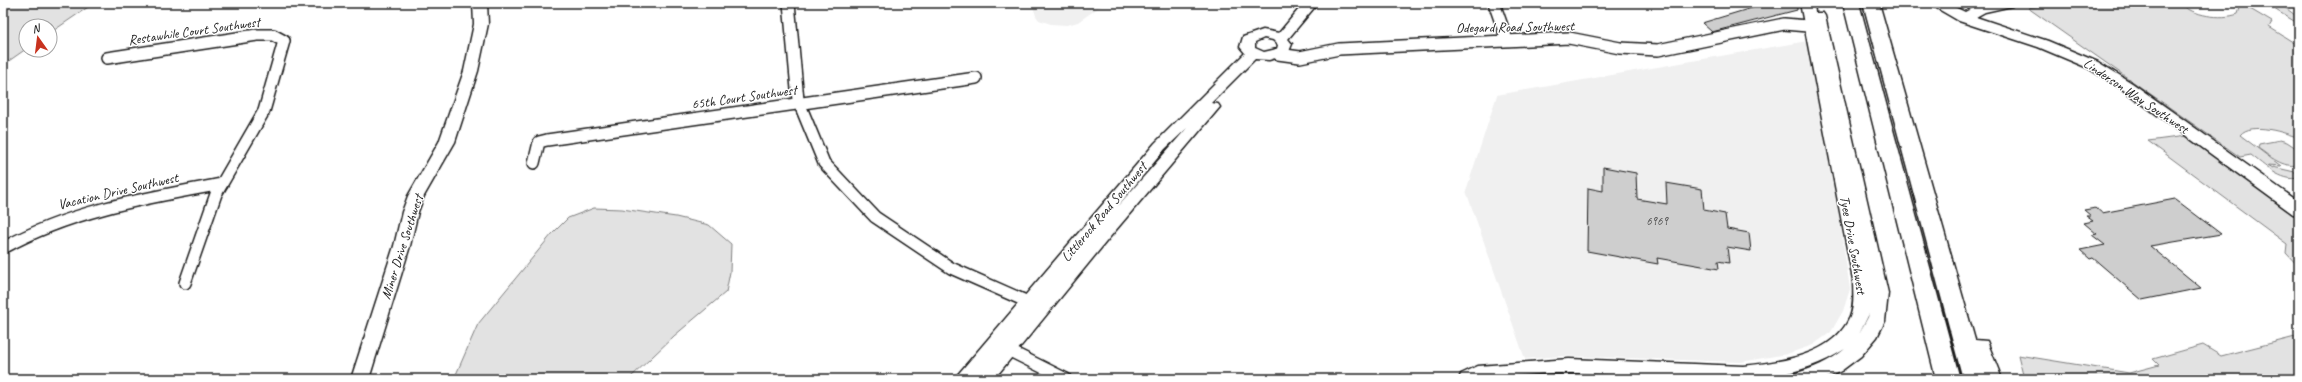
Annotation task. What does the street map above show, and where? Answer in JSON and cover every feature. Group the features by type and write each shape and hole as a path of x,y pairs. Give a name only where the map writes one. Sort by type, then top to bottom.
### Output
{"highway":[{"path":"1851,3 1948,379"},
{"path":"1871,3 1975,379"},
{"path":"1921,182 1946,243 1990,379"}],"street":[{"name":"Miner Drive Southwest","path":"360,379 402,246 410,212 416,196 447,142 469,78 478,44 481,24 480,3"},
{"path":"789,3 800,104 824,163 841,179 875,217 951,268 1028,302"},
{"name":"Littlerock Road Southwest","path":"963,379 1160,146 1271,47 1299,3"},
{"name":"Littlerock Road Southwest","path":"983,379 1104,233 1220,99 1271,47 1311,3"},
{"path":"1494,3 1507,40"},
{"name":"Tyee Drive Southwest","path":"1801,379 1830,370 1844,360 1867,337 1876,321 1879,309 1879,294 1816,27 1807,3"},
{"name":"Tyee Drive Southwest","path":"1468,379 1478,373 1569,366 1743,373 1767,371 1807,362 1826,352 1841,341 1859,317 1863,302 1862,280 1816,27 1815,3"},
{"name":"Linderson Way Southwest","path":"1935,3 1964,18 2043,44 2093,65 2127,86 2299,210"},
{"path":"1964,18 1981,9 2007,3"},
{"name":"Odegard Road Southwest","path":"1271,47 1300,57 1316,52 1339,49 1572,38 1642,50 1689,44 1784,24 1816,27"},
{"name":"Restawhile Court Southwest","path":"107,58 253,35 270,34 280,37 284,41 282,53 264,111 216,194 185,283"},
{"name":"65th Court Southwest","path":"534,163 539,142 976,78"},
{"name":"Vacation Drive Southwest","path":"3,248 42,227 71,215 222,184"},
{"path":"1008,350 1066,379"},
{"path":"1499,379 1577,374 1652,379"}],"shaded area":[{"path":"3,3 94,3 58,28 58,18 18,18 18,55 3,65"},
{"path":"1032,3 1105,3 1078,22 1067,25 1051,24 1039,20 1036,16"},
{"path":"2057,3 2180,3 2192,11 2200,14 2224,17 2238,14 2240,8 2235,3 2240,3 2272,22 2269,27 2299,46 2299,138 2286,133 2260,128 2245,131 2240,135 2281,166 2268,165 2273,168 2299,173 2299,178 2292,179 2279,175 2267,168 2251,155 2240,157 2028,8"},
{"path":"2264,3 2279,3 2299,18 2299,24"},
{"path":"1813,40 1850,289 1843,311 1831,332 1813,345 1787,354 1741,362 1563,356 1525,359 1466,191 1497,95"},
{"path":"2186,136 2299,218 2299,267 2286,253 2287,244 2148,141"},
{"path":"2280,140 2287,142 2299,150 2299,165 2293,166 2282,163 2258,148 2259,144"},
{"path":"594,208 622,209 676,217 709,225 731,244 730,272 726,292 674,336 629,379 454,379 478,324 552,234 568,218"},
{"path":"2299,336 2299,375 2282,379 2024,379 2018,355 2129,373 2159,365 2153,359 2203,345 2221,356"}],"building":[{"path":"1768,3 1797,3 1797,10 1712,32 1702,23"},
{"path":"1603,167 1636,173 1637,199 1667,204 1666,183 1702,189 1704,210 1725,214 1727,229 1749,233 1751,251 1727,247 1729,263 1718,261 1719,269 1657,258 1658,264 1587,251 1588,188 1603,191"},
{"path":"2175,199 2221,234 2150,246 2201,288 2142,300 2093,258 2090,259 2080,250 2105,245 2092,235 2097,234 2084,223 2093,221 2086,216 2091,216 2084,210 2096,208 2102,213"}]}
